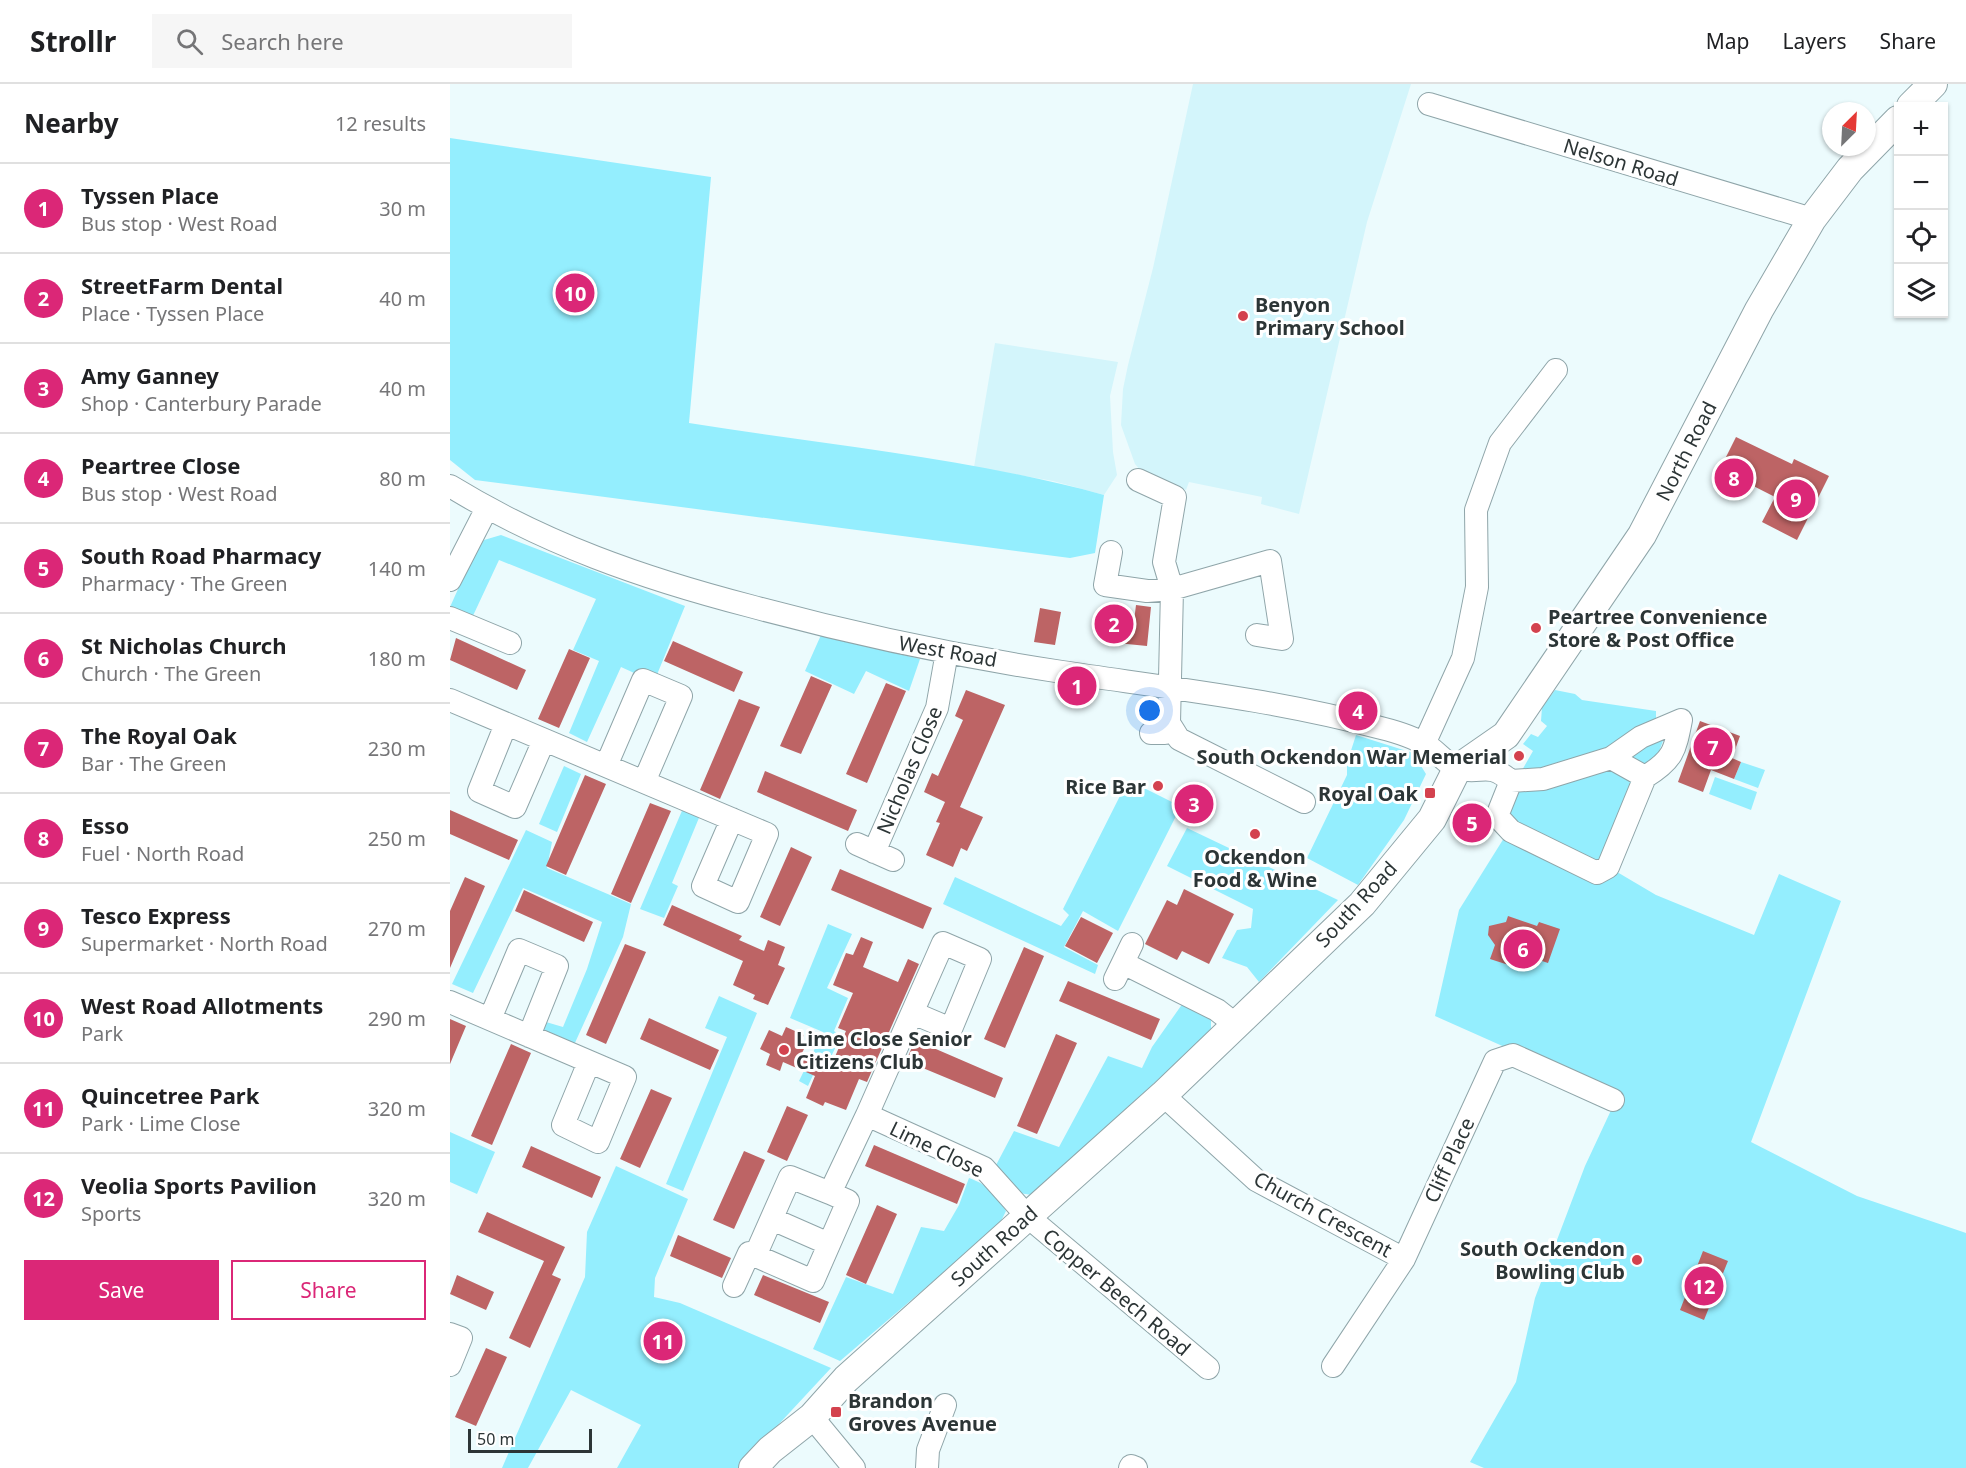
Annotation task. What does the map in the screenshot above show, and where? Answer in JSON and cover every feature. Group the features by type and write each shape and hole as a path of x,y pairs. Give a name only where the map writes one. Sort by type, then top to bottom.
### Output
{"main road":[{"path":"1915,102 1933,84"},
{"name":"North Road","path":"1457,769 1506,735 1642,535 1759,310 1812,219 1850,169 1894,125"},
{"name":"South Road","path":"753,1468 770,1450 812,1417 846,1379 1163,1095 1362,904 1432,819 1457,769"}],"street":[{"name":"Nelson Road","path":"1429,104 1812,219"},
{"path":"1424,744 1463,658 1477,587 1476,510 1500,443 1556,370"},
{"path":"1138,480 1175,497 1164,562 1172,589 1169,685 1160,728 1304,802"},
{"name":"West Road","path":"450,486 546,539 696,592 822,626 947,652 1060,672 1169,685 1229,698 1309,710 1384,728 1424,744 1457,769"},
{"path":"450,580 487,508"},
{"path":"1111,552 1105,585 1147,591 1172,589 1270,561 1282,639 1257,635"},
{"path":"450,618 510,643"},
{"name":"Nicholas Close","path":"875,852 937,708 947,652"},
{"path":"606,766 643,680 681,696 644,782"},
{"path":"450,700 732,819"},
{"path":"1457,769 1498,770 1511,781 1543,779 1611,758 1641,737 1681,720 1676,742 1666,765 1645,777 1608,867 1597,873 1511,831 1497,816 1511,781"},
{"path":"506,724 479,791 515,807 544,740"},
{"path":"1611,758 1645,777"},
{"path":"490,1020 519,950 557,966 529,1036"},
{"path":"1123,962 1217,1010 1236,1025"},
{"path":"450,1002 590,1062"},
{"name":"Lime Close","path":"830,1193 913,1013"},
{"name":"Cliff Place","path":"1333,1366 1404,1259 1495,1061 1513,1055 1613,1100"},
{"name":"Church Crescent","path":"1163,1095 1256,1180 1404,1259"},
{"name":"Lime Close","path":"867,1115 984,1168 1027,1216"},
{"path":"734,1286 748,1253 813,1281 848,1201 790,1177 755,1256"},
{"name":"Copper Beech Road","path":"1027,1216 1208,1368"},
{"path":"772,1219 829,1244"},
{"path":"450,1334 461,1338 450,1365"},
{"path":"927,1468 928,1450 945,1405"},
{"path":"812,1417 854,1468"},
{"path":"1130,1468 1131,1466 1136,1468"}],"shaded area":[{"name":"Benyon Primary School","path":"1193,84 1411,84 1367,222 1299,514 1261,504 1262,497 1189,482 1186,490 1148,479 1135,464 1121,425 1123,389 1128,365 1153,268"},
{"path":"450,138 711,177 689,423 898,453 1002,471 1104,495 1095,553 1070,558 475,480 450,460"},
{"path":"995,343 1118,362 1110,396 1113,452 1117,475 1104,495 1053,481 974,467"},
{"path":"501,535 685,606 654,682 621,667 587,742 569,733 599,661 573,650 596,599 499,560 471,620 450,607 472,558 484,540"},
{"path":"821,635 920,659 909,691 866,671 854,694 805,671"},
{"path":"1555,690 1575,694 1582,700 1656,711 1656,720 1609,747 1574,763 1538,772 1521,772 1533,751 1523,744 1531,734 1538,737 1547,726 1541,721 1542,707"},
{"path":"1356,735 1413,753 1426,774 1404,820 1358,885 1307,858 1347,775 1347,763"},
{"path":"1657,736 1663,741 1655,762 1648,766 1629,762 1627,750"},
{"path":"1741,762 1765,770 1758,788 1734,779"},
{"path":"1604,765 1634,774 1604,862 1585,865 1504,814 1512,791"},
{"path":"564,766 581,774 557,832 539,824"},
{"path":"1715,777 1757,792 1751,810 1709,794"},
{"path":"1128,780 1174,803 1176,816 1118,931 1083,911 1064,947 1098,965 1095,974 943,904 955,877 1061,926 1069,915 1063,909"},
{"path":"684,806 701,813 672,883 678,886 664,918 640,909"},
{"path":"1187,828 1338,900 1259,982 1247,967 1222,958 1237,930 1251,928 1253,909 1167,866"},
{"path":"526,830 552,842 547,868 631,904 623,937 574,1045 544,1030 546,1022 563,1027 587,969 602,922 523,888 473,993 452,984"},
{"path":"1504,838 1612,869 1656,895 1754,935 1779,874 1841,901 1751,1142 1857,1196 1966,1233 1966,1468 1484,1468 1470,1462 1516,1382 1535,1298 1585,1166 1620,1091 1606,1092 1435,1016 1459,910"},
{"path":"828,924 852,934 827,988 848,998 834,1031 841,1036 828,1063 820,1060 808,1086 799,1081 823,1032 790,1018"},
{"path":"719,996 757,1013 683,1191 666,1184 727,1037 705,1028"},
{"path":"1183,1003 1211,1016 1211,1031 1032,1195 1019,1193 995,1167 1014,1131 1059,1147 1108,1056 1142,1068 1152,1047"},
{"path":"450,1132 495,1152 477,1194 450,1182"},
{"path":"616,1166 688,1199 655,1278 654,1297 680,1303 831,1368 738,1468 617,1468 641,1425 571,1390 528,1468 502,1468 585,1277 587,1232"},
{"path":"969,1178 994,1194 1006,1211 999,1225 840,1361 813,1349 846,1277 893,1294 921,1227 944,1231 959,1205"}],"building":[{"path":"1736,437 1792,464 1794,459 1829,476 1797,540 1762,522 1775,497 1720,469"},
{"path":"1136,605 1151,607 1147,646 1107,642 1111,617 1134,621"},
{"path":"1040,608 1061,612 1055,645 1034,642"},
{"path":"456,638 526,670 517,690 450,660"},
{"path":"673,641 743,672 734,692 664,661"},
{"path":"569,649 590,658 559,728 538,719"},
{"path":"811,676 832,685 801,754 780,746"},
{"path":"886,683 906,691 867,783 846,774"},
{"path":"966,690 1005,705 960,807 983,817 967,851 961,848 953,867 926,855 940,823 936,822 945,802 924,792 932,773 938,776 963,720 955,716"},
{"path":"739,699 760,707 720,799 700,790"},
{"path":"1700,721 1740,736 1732,758 1741,762 1734,779 1711,770 1703,792 1678,782"},
{"path":"765,771 857,810 848,831 757,792"},
{"path":"585,775 606,784 566,875 546,866"},
{"path":"650,803 671,811 631,903 611,894"},
{"path":"450,810 518,840 509,860 450,834"},
{"path":"791,847 812,857 780,926 760,917"},
{"path":"840,869 932,908 923,929 831,890"},
{"path":"465,877 485,886 450,968 450,911"},
{"path":"1184,889 1234,914 1209,964 1182,951 1177,960 1145,944 1167,900 1177,905"},
{"path":"524,890 593,922 584,942 515,911"},
{"path":"672,905 742,936 739,940 764,951 768,940 785,947 778,965 785,968 768,1005 753,999 755,995 733,985 743,961 663,925"},
{"path":"1508,916 1537,926 1539,922 1560,929 1548,963 1539,960 1536,966 1524,961 1521,969 1490,959 1495,945 1488,935 1489,926 1506,922"},
{"path":"1081,917 1113,933 1097,963 1065,946"},
{"path":"861,937 873,942 863,967 898,982 908,959 919,964 867,1082 859,1079 846,1110 825,1102 823,1106 806,1098 815,1076 783,1062 780,1071 766,1065 770,1054 760,1049 769,1030 782,1036 786,1027 804,1035 799,1046 804,1049 802,1053 831,1066 846,1031 838,1028 853,993 833,985 846,953 853,955"},
{"path":"625,944 646,952 606,1044 586,1035"},
{"path":"1024,947 1044,956 1005,1048 984,1039"},
{"path":"1068,981 1160,1019 1151,1040 1059,1001"},
{"path":"649,1018 719,1050 710,1070 640,1039"},
{"path":"450,1019 466,1026 450,1064"},
{"path":"1056,1034 1077,1043 1037,1134 1017,1126"},
{"path":"915,1040 1003,1078 995,1098 906,1061"},
{"path":"511,1044 531,1053 492,1145 471,1136"},
{"path":"651,1089 672,1098 640,1168 620,1159"},
{"path":"787,1106 808,1115 787,1161 767,1152"},
{"path":"874,1145 965,1184 957,1204 865,1166"},
{"path":"531,1146 601,1177 592,1198 522,1167"},
{"path":"744,1151 765,1160 734,1229 713,1220"},
{"path":"877,1205 897,1214 866,1284 846,1275"},
{"path":"487,1212 565,1247 552,1275 561,1279 530,1348 509,1338 544,1261 478,1232"},
{"path":"678,1235 731,1258 722,1278 670,1256"},
{"path":"1703,1251 1728,1261 1704,1320 1680,1310"},
{"path":"457,1275 494,1292 486,1310 450,1294"},
{"path":"763,1275 829,1302 820,1323 754,1295"},
{"path":"486,1348 507,1357 476,1426 455,1417"}],"place":[{"name":"West Road Allotments","path":"575,293"},
{"name":"Benyon Primary School","path":"1243,316"},
{"name":"Esso","path":"1734,478"},
{"name":"Tesco Express","path":"1796,499"},
{"name":"StreetFarm Dental","path":"1114,624"},
{"name":"Peartree Convenience Store & Post Office","path":"1536,628"},
{"name":"Tyssen Place","path":"1077,686"},
{"name":"Peartree Close","path":"1358,711"},
{"name":"The Royal Oak","path":"1713,747"},
{"name":"South Ockendon War Memerial","path":"1519,756"},
{"name":"Rice Bar","path":"1158,786"},
{"name":"Royal Oak","path":"1430,793"},
{"name":"Amy Ganney","path":"1194,804"},
{"name":"South Road Pharmacy","path":"1472,823"},
{"name":"Ockendon Food & Wine","path":"1255,834"},
{"name":"St Nicholas Church","path":"1523,949"},
{"name":"Lime Close Senior Citizens Club","path":"784,1050"},
{"name":"South Ockendon Bowling Club","path":"1637,1260"},
{"name":"Veolia Sports Pavilion","path":"1704,1286"},
{"name":"Quincetree Park","path":"663,1341"},
{"name":"Brandon Groves Avenue","path":"836,1412"}]}
